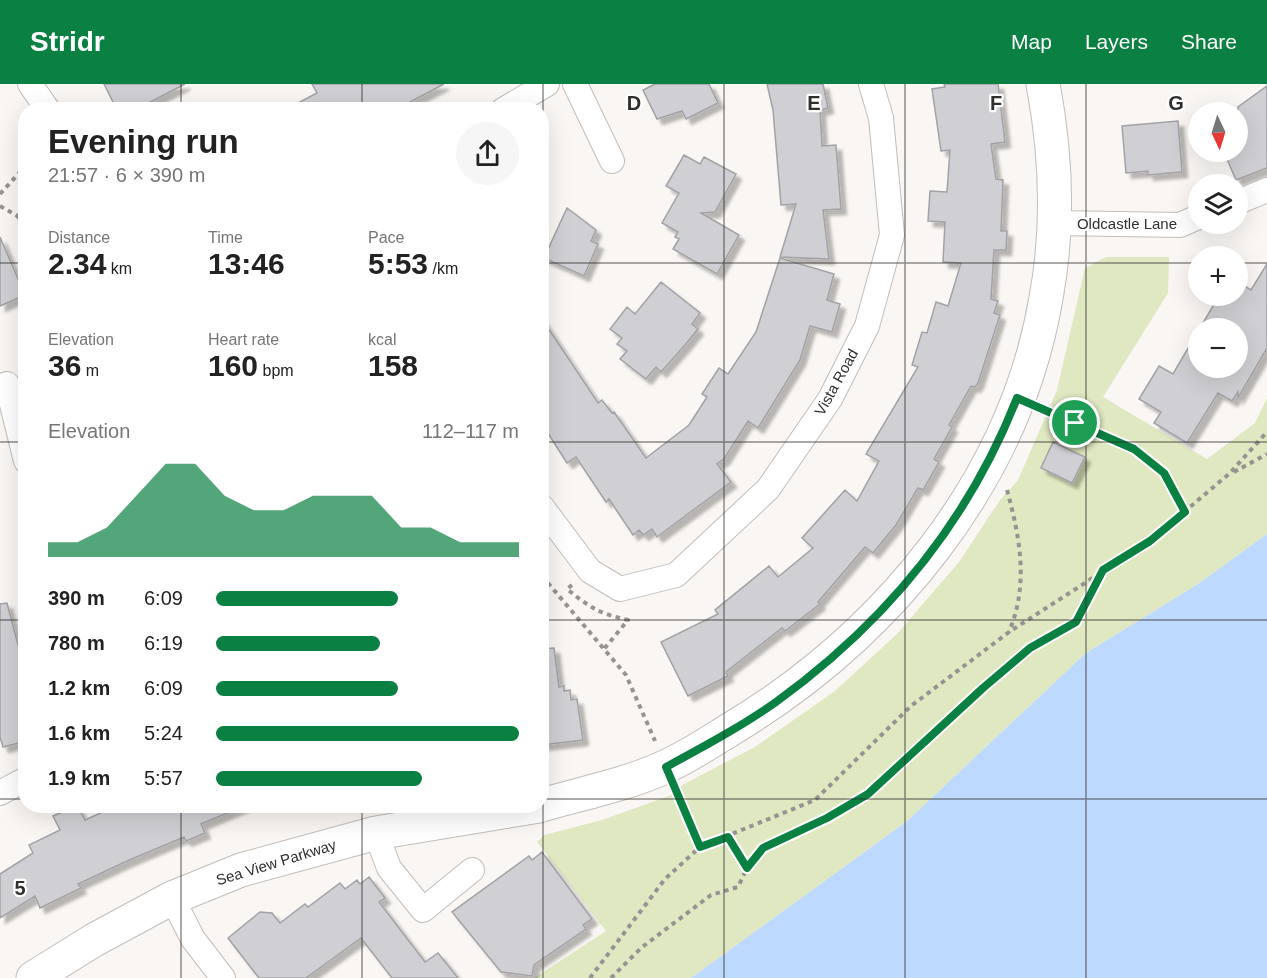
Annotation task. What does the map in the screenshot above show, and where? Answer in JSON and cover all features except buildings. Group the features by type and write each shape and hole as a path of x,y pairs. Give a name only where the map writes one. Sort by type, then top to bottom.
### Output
{"street":[{"path":"30,84 42,102"},
{"path":"517,102 547,84"},
{"path":"575,84 612,161"},
{"name":"Vista Road","path":"590,571 620,589 676,575 768,489 830,399 867,326 892,235 880,118 871,84"},
{"name":"Sea View Parkway","path":"549,802 666,767 775,703 844,648 910,581 961,510 996,448 1017,398 1029,367 1047,297 1054,223 1052,156 1043,84"},
{"path":"1248,198 1267,190"},
{"name":"Oldcastle Lane","path":"1054,223 1180,225 1188,221"},
{"path":"0,387 7,384 18,429"},
{"path":"549,516 590,571"},
{"path":"0,793 18,783"},
{"name":"Sea View Parkway","path":"33,978 94,940 172,898 241,870 376,833 493,813"},
{"path":"376,833 389,868 423,910 472,870"},
{"path":"172,898 193,939 223,978"}],"path":[{"path":"0,194 18,174"},
{"path":"0,206 18,217"},
{"path":"1017,398 1134,449 1164,473 1185,512"},
{"path":"590,978 665,879 700,847 815,800 911,706 1009,632 1150,541 1230,473 1267,432"},
{"path":"996,448 1017,526 1022,571 1019,608 1009,632"},
{"path":"1230,473 1267,454"},
{"path":"611,978 641,948 711,895 738,887 747,868 763,848 827,818 868,794 1030,648 1076,622 1103,570"},
{"path":"590,571 567,589 601,614 628,620 604,649"},
{"path":"549,584 626,675 700,847"},
{"path":"728,837 747,868"}],"green space":[{"path":"1106,257 1169,257 1168,293 1103,397 1207,459 1255,423 1267,398 1267,534 1198,584 1086,653 906,822 691,978 534,978 606,931 537,842 544,835 602,820 669,796 684,784 755,747 835,691 897,634 959,562 1000,500 1018,480 1057,390 1085,268"}],"water":[{"path":"1267,534 1267,978 691,978 906,822 1086,653 1198,584"}],"route":[{"path":"1017,398 1075,423 1134,449 1164,473 1185,512 1150,541 1103,570 1076,622 1030,648 868,794 827,818 763,848 747,868 728,837 700,847 666,767 775,703 844,648 910,581 961,510 1001,439 1017,398"}]}
